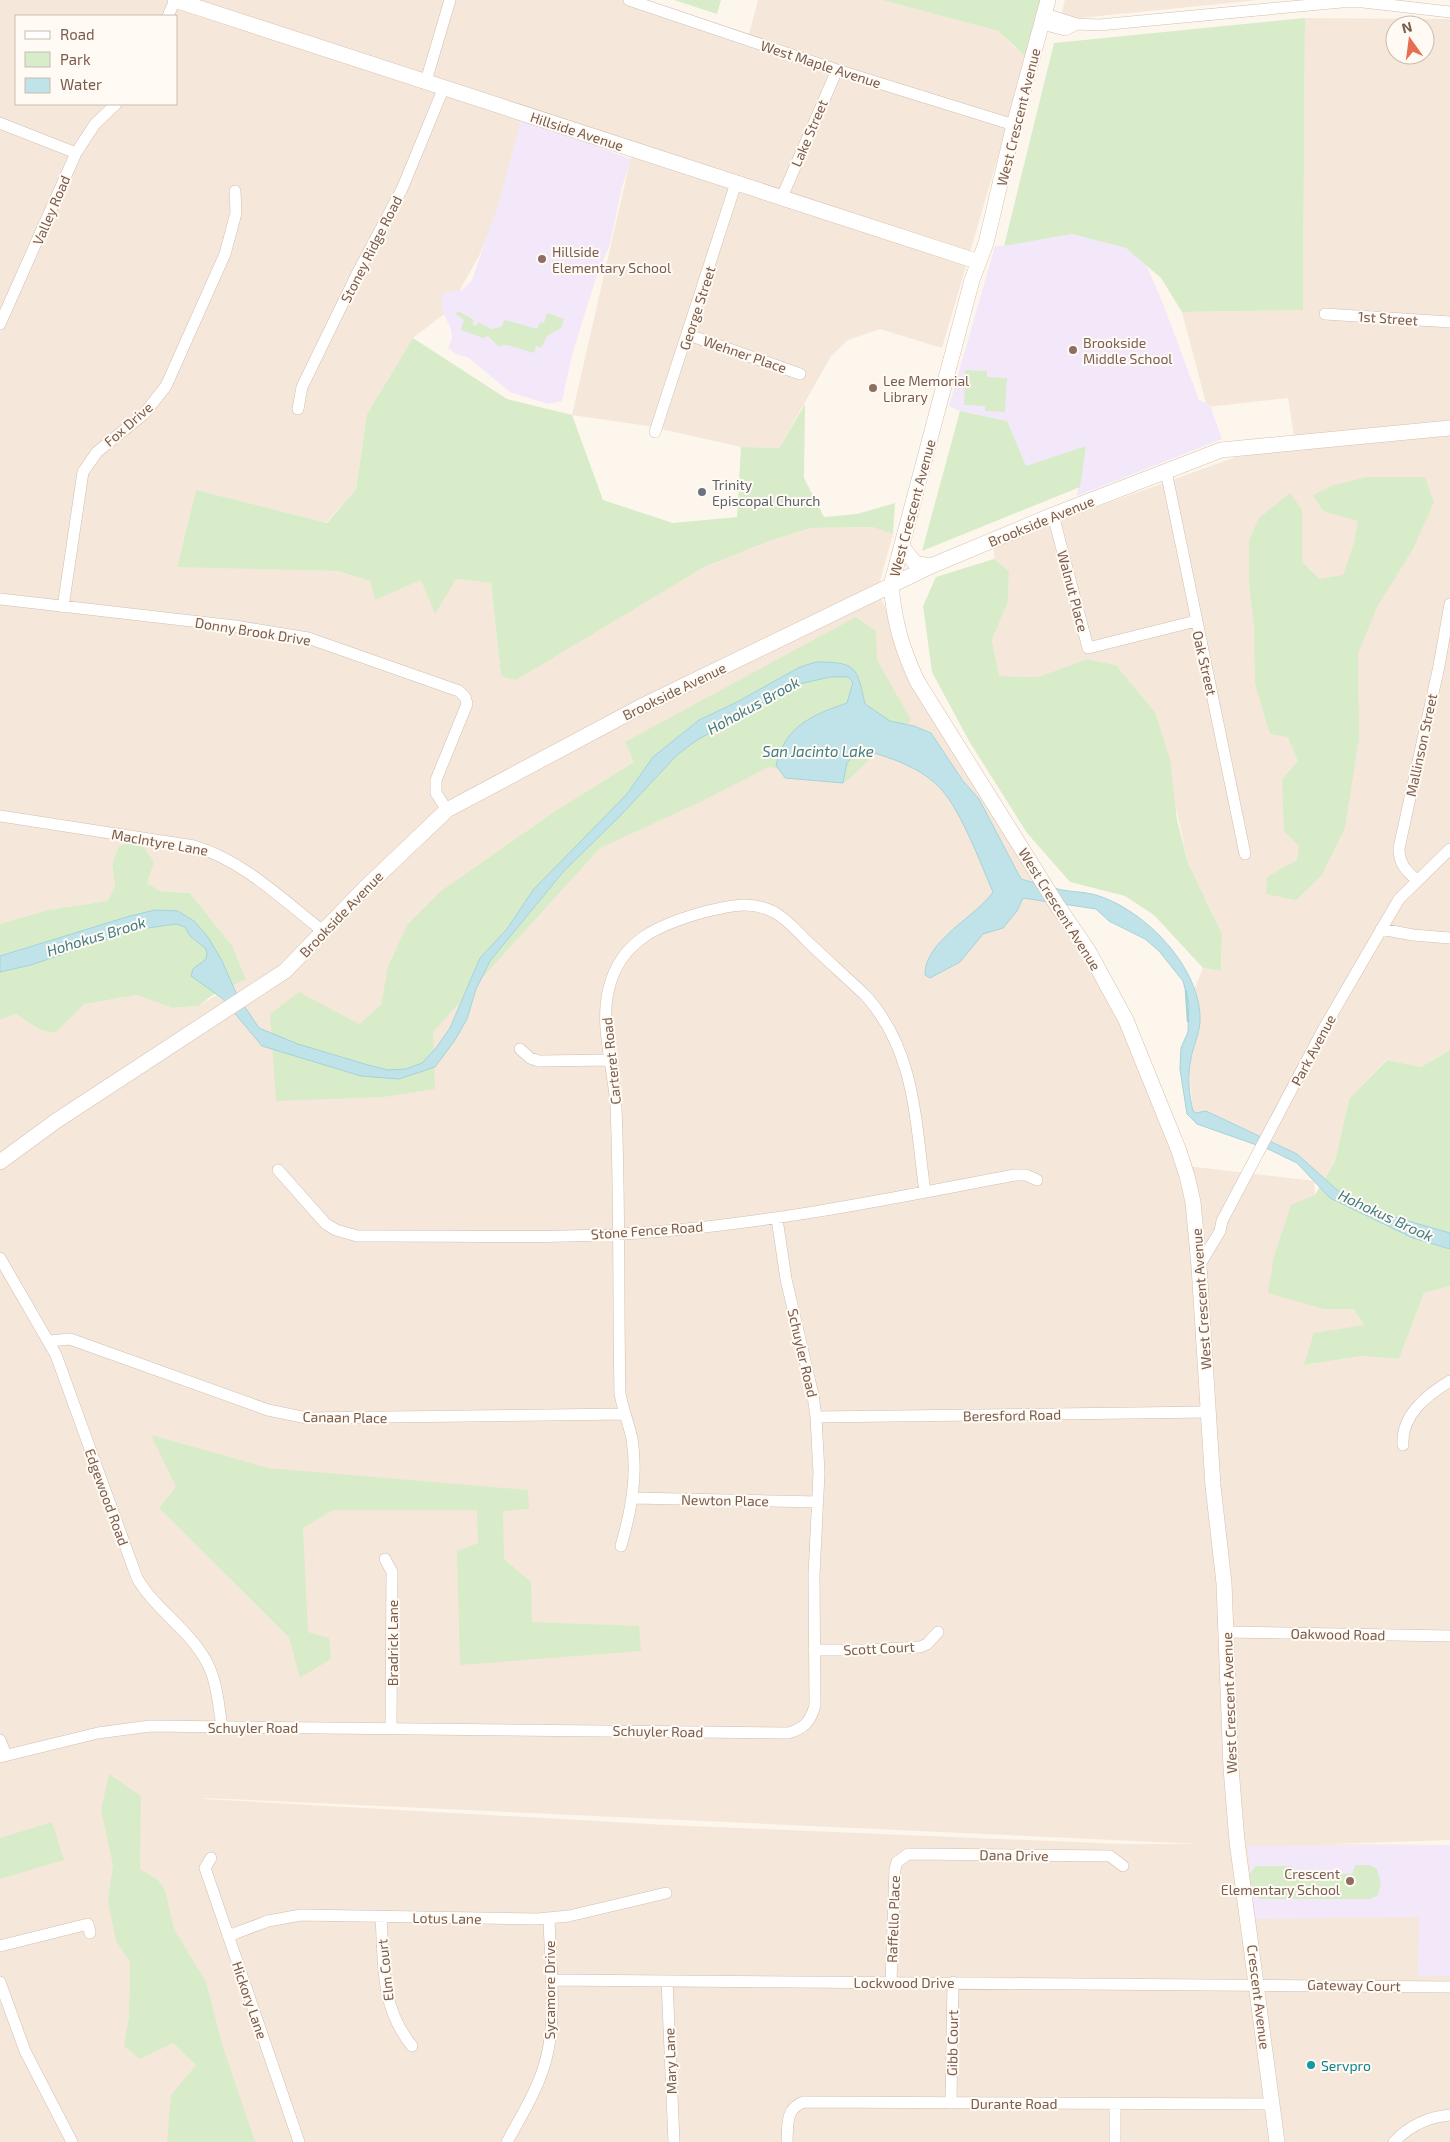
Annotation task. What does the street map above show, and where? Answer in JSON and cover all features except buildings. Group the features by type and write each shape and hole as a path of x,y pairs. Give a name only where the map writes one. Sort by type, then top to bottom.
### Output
{"main road":[{"name":"Hillside Avenue","path":"175,0 979,262"},
{"name":"West Crescent Avenue","path":"1045,12 1014,125 986,243 960,323 891,586 900,642 917,681 1057,905 1089,952 1126,1020 1179,1151 1193,1202 1199,1266 1208,1412 1227,1632 1231,1768 1239,1853"},
{"name":"Brookside Avenue","path":"0,1162 56,1121 245,999 285,971 392,861 447,810 642,706 931,566 1053,515 1229,448 1450,428"},
{"path":"902,547 915,563 931,566"},
{"name":"Crescent Avenue","path":"1239,1853 1277,2142"}],"street":[{"path":"168,15 175,0"},
{"path":"426,81 450,0"},
{"name":"West Maple Avenue","path":"629,0 837,70 1014,125"},
{"path":"1045,12 1065,30 1078,24 1099,24 1342,1 1450,12"},
{"name":"Lake Street","path":"782,197 837,70"},
{"name":"Stoney Ridge Road","path":"298,410 302,387 358,272 402,189 444,87"},
{"name":"Valley Road","path":"0,324 76,153 95,124 115,105"},
{"path":"0,123 76,153"},
{"name":"George Street","path":"655,432 689,334 736,183"},
{"name":"Fox Drive","path":"63,607 83,472 97,452 144,414 166,386 224,254 236,214 235,192"},
{"name":"1st Street","path":"1325,314 1450,322"},
{"name":"Wehner Place","path":"689,334 800,374"},
{"name":"Oak Street","path":"1166,471 1245,854"},
{"name":"Walnut Place","path":"1053,515 1088,648 1196,621"},
{"name":"Donny Brook Drive","path":"0,599 236,626 308,638 459,691 465,697 467,704 436,780 436,793 447,810"},
{"name":"Mallinson Street","path":"1417,880 1402,866 1399,848 1439,666 1450,604"},
{"name":"MacIntyre Lane","path":"0,816 194,846 211,851 241,867 324,932"},
{"name":"Park Avenue","path":"1199,1266 1220,1231 1222,1221 1324,1028 1399,899 1417,880 1434,867 1450,849"},
{"name":"Carteret Road","path":"621,1546 632,1498 632,1441 620,1394 616,1123 606,1002 615,971 631,948 655,928 669,922 731,906 751,905 763,908 784,919 866,996 888,1025 904,1058 925,1192"},
{"path":"1381,929 1413,935 1450,938"},
{"path":"520,1049 530,1058 539,1061 612,1060"},
{"name":"Stone Fence Road","path":"278,1170 326,1224 347,1234 617,1234 777,1219 1015,1175 1037,1180"},
{"name":"Schuyler Road","path":"3,1756 124,1728 222,1726 788,1733 803,1727 813,1714 814,1576 818,1502 816,1417 813,1394 786,1279 777,1219"},
{"name":"Edgewood Road","path":"0,1258 50,1341 137,1578 154,1603 190,1638 205,1659 216,1687 222,1726"},
{"name":"Canaan Place","path":"50,1341 70,1339 268,1410 307,1418 625,1414"},
{"path":"1403,1445 1404,1430 1413,1412 1439,1388 1450,1381"},
{"name":"Beresford Road","path":"816,1417 1208,1412"},
{"name":"Newton Place","path":"632,1498 818,1502"},
{"name":"Bradrick Lane","path":"385,1560 392,1572 391,1728"},
{"name":"Scott Court","path":"814,1650 920,1647 927,1644 938,1632"},
{"name":"Oakwood Road","path":"1227,1632 1450,1636"},
{"path":"0,1740 3,1756"},
{"name":"Dana Drive","path":"902,1858 914,1853 1110,1856 1123,1866"},
{"name":"Hickory Lane","path":"211,1858 205,1868 299,2142"},
{"name":"Raffello Place","path":"891,1982 895,1869 902,1858"},
{"name":"Lotus Lane","path":"228,1936 268,1921 286,1917 549,1918 592,1911 666,1893"},
{"name":"Elm Court","path":"380,1917 385,1990 388,2005 402,2033 412,2046"},
{"name":"Sycamore Drive","path":"507,2142 532,2096 546,2062 552,2024 549,1918"},
{"path":"0,1946 88,1924 90,1933"},
{"name":"Lockwood Drive","path":"551,1980 1257,1984"},
{"name":"Mary Lane","path":"667,1981 674,2142"},
{"path":"0,1982 25,2051 72,2142"},
{"name":"Gibb Court","path":"951,2103 952,1982"},
{"name":"Gateway Court","path":"1257,1984 1450,1987"},
{"name":"Durante Road","path":"787,2142 789,2114 793,2108 804,2102 1272,2104"},
{"path":"1114,2103 1115,2142"},
{"path":"1394,2142 1401,2134 1421,2122 1450,2115"}],"shaded area":[{"path":"0,0 632,0 748,38 758,0 882,0 998,31 1015,48 1028,54 942,348 880,329 848,340 831,356 779,448 741,447 648,426 572,415 631,157 522,119 505,194 479,256 448,311 413,338 367,414 356,489 326,523 196,490 177,566 338,571 370,581 375,599 421,580 456,579 491,583 501,676 704,567 769,541 811,528 872,527 893,534 877,592 985,788 1114,988 1179,1165 1314,1181 1324,1309 1354,1309 1365,1326 1305,1365 1362,1356 1399,1359 1424,1293 1450,1286 1450,1840 1331,1844 1450,1845 1248,1846 1366,1916 1420,1917 1418,1976 1450,1976 1450,2142 0,2142 0,1020 16,1014 40,1030 55,1033 85,1004 137,995 172,1008 198,1006 246,978 233,947 190,893 160,891 112,864 115,887 107,901 48,910 0,924","holes":["205,1798 1199,1844 1122,1844 667,1825"]},
{"path":"1065,0 1259,0 1060,20"},
{"path":"1305,18 1385,19 1385,65 1435,65 1435,19 1450,19 1450,1050 1421,1067 1386,1060 1349,1099 1335,1161 1324,1179 1297,1154 1206,1111 1196,1113 1193,1111 1189,1072 1200,1023 1195,988 1203,968 1221,971 1222,934 1188,863 1155,712 1116,665 1087,659 1038,677 999,676 992,640 1008,602 1009,571 994,559 994,544 1294,436 1288,398 1207,407 1182,312 1303,310"},
{"name":"Hillside Elementary School","path":"518,117 631,159 622,187 610,244 597,275 572,355 562,401 548,404 510,392 469,358 456,354 448,348 452,339 451,330 442,309 442,294 462,290 472,280 499,202 520,123"},
{"name":"Brookside Middle School","path":"1072,234 1126,248 1146,265 1162,301 1199,400 1210,405 1222,439 1077,496 1086,446 1026,467 1007,421 960,411 949,406 995,246"},
{"name":"Crescent Elementary School","path":"1450,1845 1450,1976 1418,1976 1419,1917 1254,1919 1248,1846"}],"green space":[{"path":"674,0 721,0 717,14"},
{"path":"882,0 1041,0 1026,57 998,31"},
{"path":"1305,18 1303,310 1182,312 1161,278 1126,248 1072,234 1004,246 1054,43"},
{"path":"458,311 474,320 472,324 476,326 478,322 491,329 501,327 505,320 537,329 540,322 544,323 547,313 564,319 561,328 547,336 541,348 536,346 534,353 507,345 498,346 488,336 483,338 461,330 464,320 456,314"},
{"path":"413,338 507,399 572,415 603,500 673,523 737,517 741,447 779,448 805,404 804,478 824,517 857,514 895,503 893,534 872,527 811,528 769,541 704,567 516,680 501,676 491,583 456,579 435,614 421,580 375,600 370,581 338,571 177,567 196,490 327,523 356,489 367,414"},
{"path":"965,370 987,371 987,377 1007,378 1005,412 985,411 985,406 964,405"},
{"path":"960,411 1007,421 1026,466 1086,446 1080,487 922,551"},
{"path":"1367,477 1425,477 1434,502 1413,549 1378,605 1358,653 1359,738 1345,828 1322,875 1296,900 1266,894 1267,877 1297,860 1299,846 1284,831 1282,779 1298,761 1288,737 1270,734 1255,684 1254,626 1249,584 1249,540 1259,518 1290,493 1302,510 1302,562 1319,579 1343,575 1354,543 1358,521 1323,511 1313,495 1334,485"},
{"path":"994,559 1009,571 1008,602 992,640 999,676 1038,677 1087,659 1116,665 1155,712 1170,759 1177,820 1188,863 1222,934 1221,971 1203,968 1154,915 1125,896 1070,882 1027,833 969,741 932,672 923,606 936,577"},
{"path":"856,617 876,631 877,660 911,720 847,781 843,783 769,767 698,803 600,848 433,1032 435,1089 383,1097 276,1101 270,1014 299,992 359,1024 381,1005 388,967 407,925 441,891 557,810 634,762 625,742"},
{"path":"140,841 154,862 147,883 160,891 190,893 233,947 246,979 213,995 198,1006 172,1008 137,995 85,1004 55,1033 40,1030 16,1014 0,1020 0,924 48,910 107,901 115,887 112,864 119,846"},
{"path":"1450,1050 1450,1286 1424,1293 1399,1359 1362,1356 1304,1365 1314,1333 1364,1325 1354,1309 1324,1309 1268,1293 1274,1256 1291,1205 1315,1195 1335,1161 1349,1099 1387,1060 1421,1067"},
{"path":"151,1435 268,1468 528,1490 529,1509 503,1511 504,1559 531,1582 532,1622 639,1626 641,1651 460,1665 457,1551 478,1543 477,1510 333,1510 303,1528 308,1632 329,1638 331,1659 300,1678 289,1637 159,1508 176,1487"},
{"path":"109,1774 141,1796 140,1869 158,1880 165,1890 174,1929 206,1982 222,2044 255,2142 167,2142 171,2095 196,2065 173,2043 140,2059 124,2046 129,2017 130,1962 116,1941 108,1901 113,1865 101,1810"},
{"path":"52,1822 64,1860 0,1879 0,1838"},
{"path":"1355,1865 1370,1865 1377,1869 1381,1883 1378,1895 1370,1899 1260,1899 1251,1893 1248,1876 1256,1866 1292,1866 1295,1873 1352,1874"}],"water":[{"name":"San Jacinto Lake","path":"816,662 840,663 853,669 860,682 865,704 890,721 914,726 931,733 963,781 979,799 1021,879 1062,890 1099,896 1117,904 1153,929 1168,945 1182,963 1192,982 1198,1002 1200,1022 1189,1072 1193,1111 1196,1113 1206,1111 1297,1154 1344,1196 1384,1214 1450,1233 1450,1249 1413,1238 1330,1198 1297,1163 1268,1149 1197,1124 1187,1114 1180,1069 1181,1048 1188,1032 1189,1004 1183,981 1159,951 1145,939 1109,921 1096,909 1023,898 1017,911 1003,928 983,934 960,962 930,978 925,975 927,963 933,951 942,940 993,892 956,810 941,789 924,774 903,763 859,749 847,763 843,783 785,778 776,765 780,752 793,731 822,712 847,703 853,682 848,677 830,677 799,684 697,740 677,755 621,815 563,872 490,961 476,989 467,1019 455,1040 435,1067 399,1079 361,1076 262,1046 222,998 191,976 193,969 206,959 207,952 205,948 190,936 185,927 176,924 134,930 31,965 0,972 0,956 130,916 155,910 178,911 194,921 208,937 222,961 237,995 259,1028 298,1044 388,1070 406,1069 422,1063 436,1048 450,1028 480,958 507,929 533,890 627,794 653,757 699,720 737,702 800,667"}],"waterway":[{"name":"Hohokus Brook","path":"1186,991 1188,1021"}],"place":[{"name":"Hillside Elementary School","path":"542,259"},
{"name":"Brookside Middle School","path":"1073,350"},
{"name":"Lee Memorial Library","path":"873,388"},
{"name":"Trinity Episcopal Church","path":"702,492"},
{"name":"Crescent Elementary School","path":"1350,1881"},
{"name":"Servpro","path":"1311,2065"}]}
